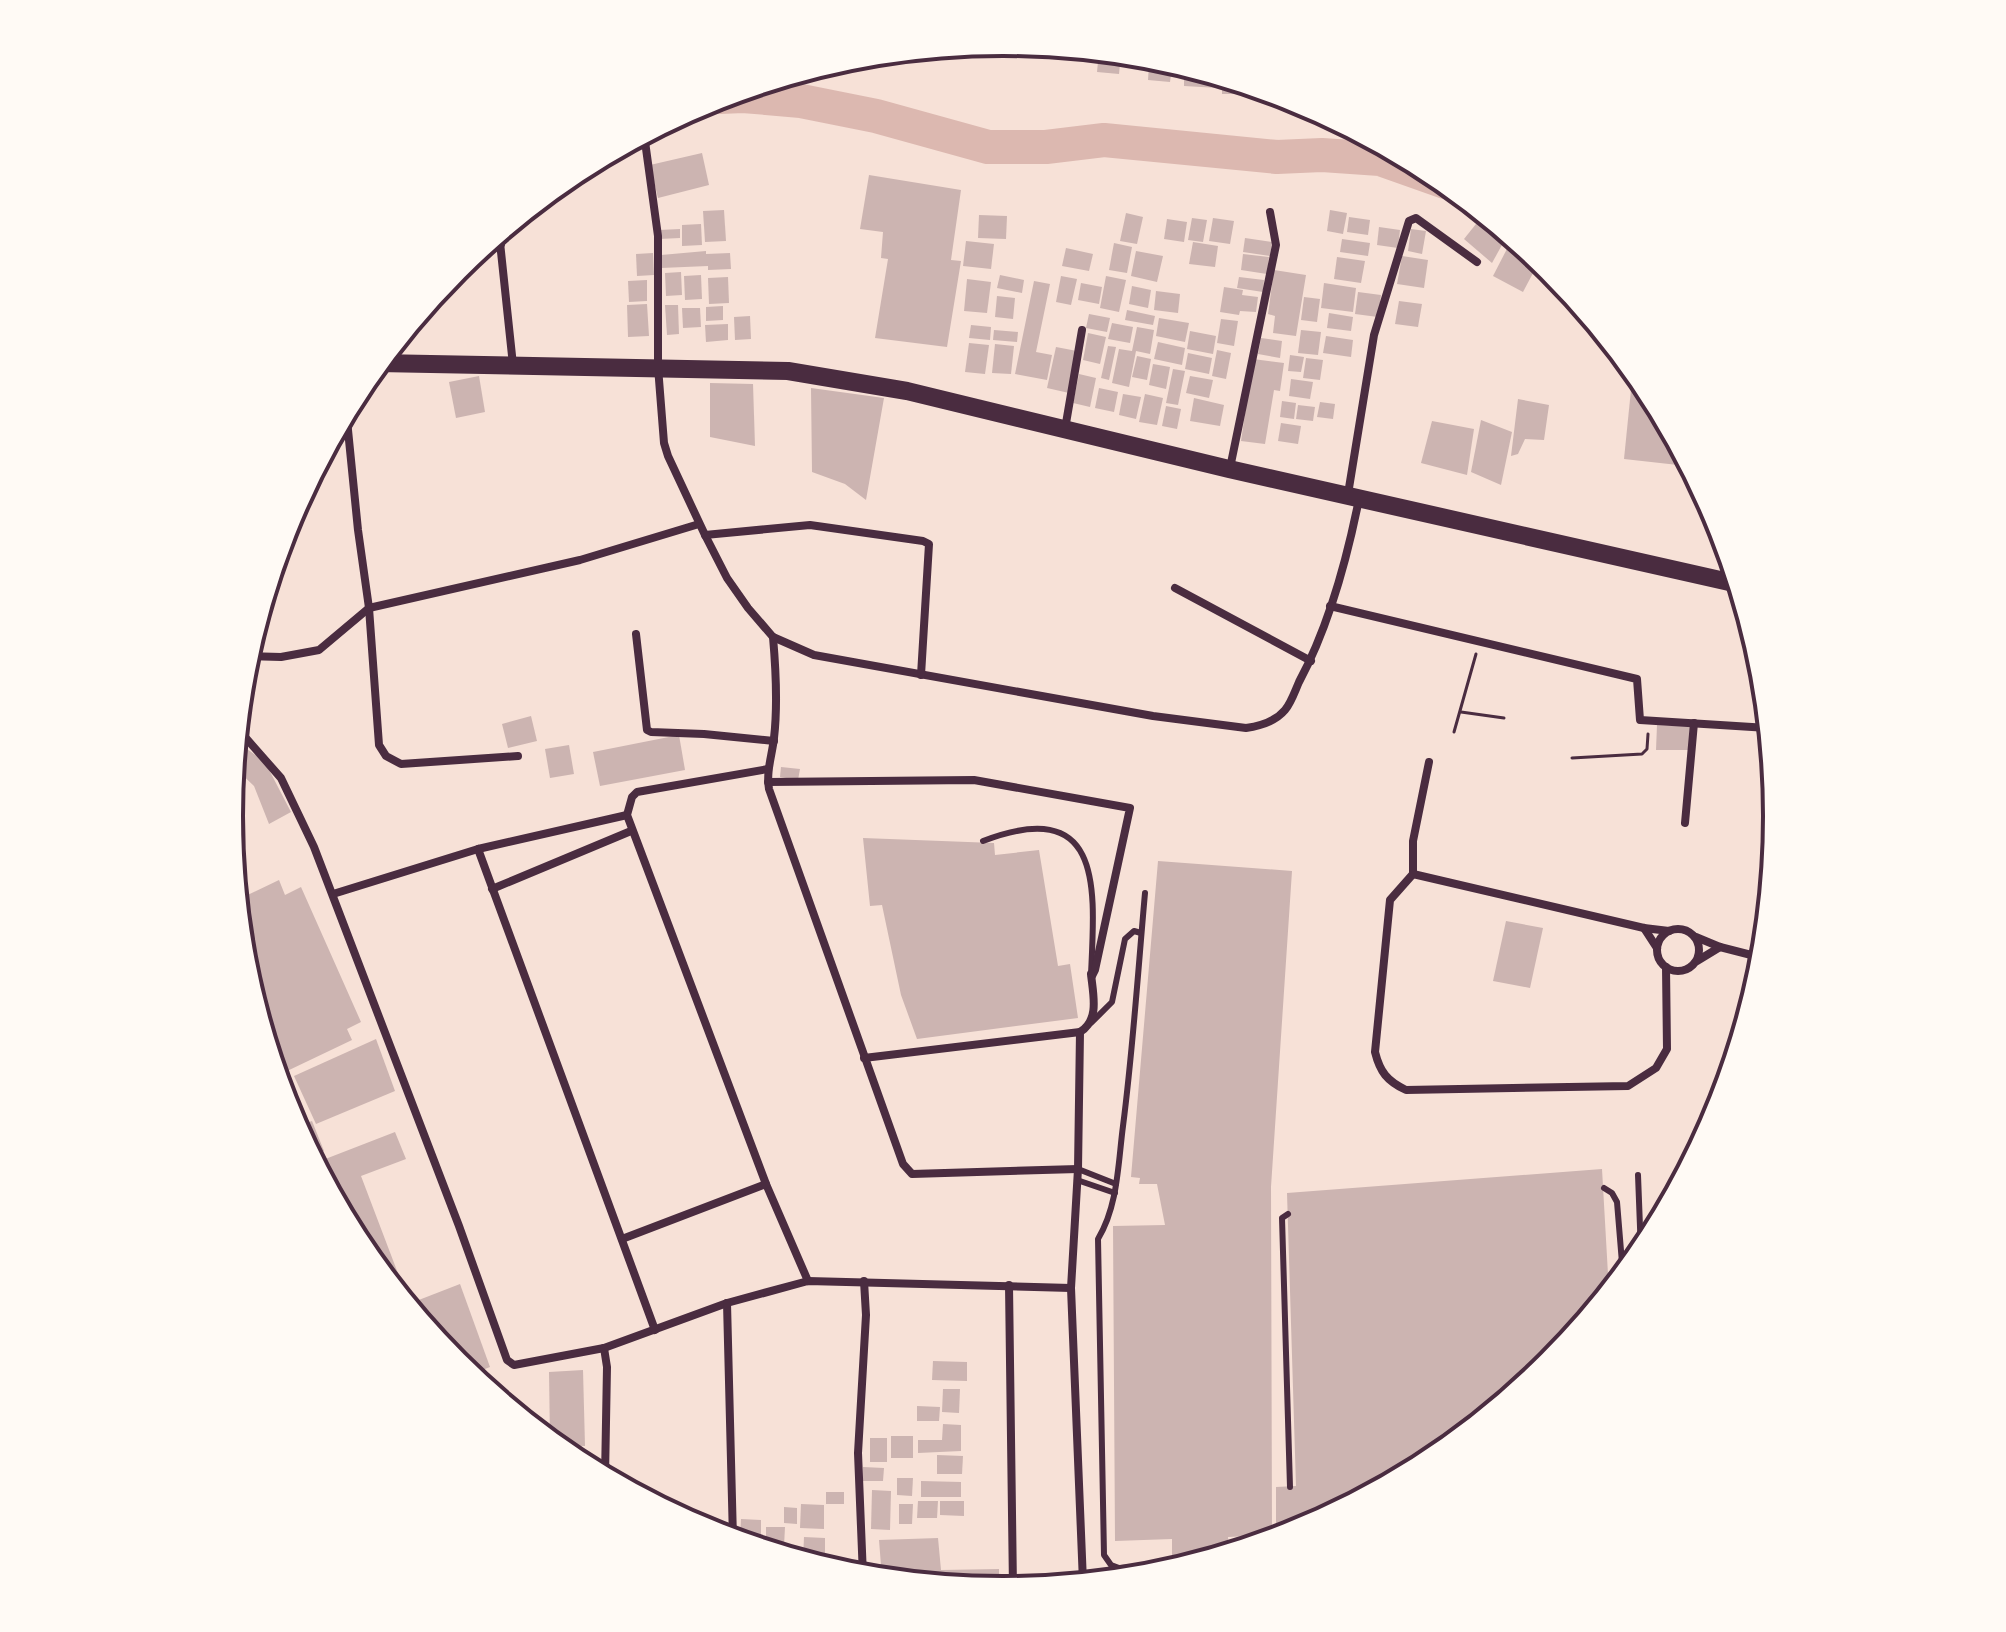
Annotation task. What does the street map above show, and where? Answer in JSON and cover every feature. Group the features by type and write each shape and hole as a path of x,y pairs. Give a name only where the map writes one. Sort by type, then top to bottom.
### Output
{"main road":[{"path":"393,363 788,371 907,391 1229,469 1726,582"}],"street":[{"path":"646,146 658,236 658,367 664,443 699,524 727,578 773,637 814,655 1153,716 1246,728 1273,720 1285,710 1311,661 1330,606 1353,497 1374,335 1409,221 1416,218 1430,226 1477,262"},
{"path":"1229,469 1276,245 1270,212"},
{"path":"501,246 513,366"},
{"path":"1065,430 1082,330"},
{"path":"348,431 369,608 379,745 386,756 401,764 518,756"},
{"path":"261,656 281,657 319,650 369,608 580,560 699,524"},
{"path":"705,535 810,525 929,544 921,675"},
{"path":"1175,588 1311,661"},
{"path":"1330,606 1637,679 1640,720 1757,727"},
{"path":"636,634 647,730 774,741"},
{"path":"773,637 778,690 768,782 903,1164 912,1174 1078,1169"},
{"path":"1685,823 1694,723"},
{"path":"248,740 281,778 333,894 454,1211 507,1360 514,1365 604,1348 727,1303 808,1281 1071,1288"},
{"path":"1429,762 1413,841 1413,874 1390,900 1375,1052 1379,1067 1390,1082 1406,1090 1628,1086 1656,1068 1667,1049 1666,967 1644,928"},
{"path":"768,769 637,792 632,797 627,815 766,1184 808,1281"},
{"path":"768,782 974,780 1130,808 1095,970 1091,975 1091,1023 1080,1032 864,1058"},
{"path":"333,894 478,849 627,815"},
{"path":"492,889 631,831"},
{"path":"478,849 655,1330"},
{"path":"1413,874 1644,928 1684,929 1720,947 1750,955"},
{"path":"1657,948 1669,931"},
{"path":"1696,937 1700,949 1696,962"},
{"path":"1668,989 1685,970 1720,947"},
{"path":"1666,967 1685,970"},
{"path":"1080,1032 1078,1169 1071,1288 1083,1571"},
{"path":"622,1239 766,1184"},
{"path":"862,1562 858,1453 866,1315 864,1281"},
{"path":"1009,1285 1013,1576"},
{"path":"727,1303 733,1526"},
{"path":"604,1348 607,1367 605,1463"}],"lane":[{"path":"983,841 1011,831 1051,829 1071,840 1084,855 1092,880 1091,975"},
{"path":"1117,1567 1105,1560 1098,1239 1107,1224 1115,1188 1132,1053 1145,893"},
{"path":"1091,1023 1112,1002 1125,939 1134,931 1141,933"},
{"path":"1078,1169 1115,1188"},
{"path":"1638,1175 1640,1230"},
{"path":"1077,1180 1115,1188"},
{"path":"1604,1188 1612,1193 1617,1202 1622,1257"},
{"path":"1288,1214 1282,1218 1286,1253 1290,1487"}],"path":[{"path":"1454,732 1479,642"},
{"path":"1461,712 1504,718"},
{"path":"1572,758 1642,754 1647,749 1648,720"}],"building":[{"path":"1098,63 1120,66 1119,74 1097,72"},
{"path":"1149,71 1171,75 1170,82 1148,80"},
{"path":"1184,78 1219,88 1184,86"},
{"path":"1222,89 1240,94 1222,94"},
{"path":"702,153 709,185 658,198 650,165"},
{"path":"869,175 961,190 951,260 961,261 947,347 875,338 888,259 881,258 883,232 860,229"},
{"path":"724,210 726,241 705,242 703,211"},
{"path":"1330,210 1347,213 1343,234 1327,231"},
{"path":"1126,213 1143,217 1137,244 1120,241"},
{"path":"979,215 1007,216 1006,239 978,238"},
{"path":"1349,217 1370,220 1368,235 1347,232"},
{"path":"1192,218 1207,220 1203,242 1188,240"},
{"path":"1213,218 1234,221 1230,244 1209,241"},
{"path":"1167,219 1187,222 1184,242 1164,239"},
{"path":"1477,222 1503,244 1492,263 1464,239"},
{"path":"701,224 702,245 682,246 682,225"},
{"path":"1379,227 1400,230 1398,248 1377,245"},
{"path":"680,229 680,238 659,239 659,230"},
{"path":"1411,229 1426,231 1422,254 1408,251"},
{"path":"1245,238 1272,242 1270,256 1243,252"},
{"path":"1342,239 1370,243 1368,256 1340,252"},
{"path":"966,241 994,244 991,269 963,266"},
{"path":"1193,242 1218,246 1215,267 1189,264"},
{"path":"1114,243 1132,247 1127,273 1109,270"},
{"path":"1066,248 1093,254 1089,271 1062,266"},
{"path":"1507,248 1533,273 1523,292 1493,276"},
{"path":"706,251 706,254 730,253 731,269 708,270 708,266 661,268 661,255"},
{"path":"1136,251 1163,256 1157,282 1131,276"},
{"path":"653,253 654,275 637,276 636,254"},
{"path":"1243,254 1269,257 1267,274 1241,270"},
{"path":"1402,256 1428,260 1424,288 1397,284"},
{"path":"1337,257 1365,261 1361,283 1334,279"},
{"path":"1274,270 1306,275 1296,336 1273,333 1275,316 1268,314"},
{"path":"681,272 682,295 666,296 665,273"},
{"path":"701,275 702,299 685,300 684,276"},
{"path":"1000,275 1024,280 1022,293 997,288"},
{"path":"1061,276 1077,279 1071,305 1056,302"},
{"path":"1106,276 1126,280 1119,312 1100,308"},
{"path":"728,277 729,303 709,304 708,278"},
{"path":"1239,277 1264,280 1263,292 1237,288"},
{"path":"967,279 991,282 987,313 964,311"},
{"path":"647,280 647,301 629,302 628,281"},
{"path":"1034,281 1050,284 1036,352 1052,355 1047,380 1015,374"},
{"path":"1081,283 1102,287 1099,304 1078,300"},
{"path":"1324,283 1356,288 1353,312 1321,308"},
{"path":"1132,286 1151,290 1148,308 1129,304"},
{"path":"1224,287 1243,290 1242,295 1258,297 1256,312 1240,311 1239,315 1220,312"},
{"path":"1156,291 1180,294 1178,313 1154,310"},
{"path":"1358,292 1381,295 1378,317 1355,314"},
{"path":"997,296 1015,298 1013,319 995,317"},
{"path":"1304,297 1320,299 1317,322 1301,320"},
{"path":"1399,301 1422,304 1418,327 1395,324"},
{"path":"647,304 649,336 628,337 627,305"},
{"path":"665,305 678,305 679,334 667,335"},
{"path":"723,306 723,320 706,321 706,307"},
{"path":"682,308 700,308 701,327 683,328"},
{"path":"1127,310 1155,316 1153,325 1125,320"},
{"path":"1329,313 1353,317 1351,331 1327,328"},
{"path":"1089,314 1110,318 1107,332 1086,328"},
{"path":"750,316 751,339 735,340 734,317"},
{"path":"1159,318 1189,323 1185,342 1156,336"},
{"path":"1221,319 1238,321 1234,346 1217,343"},
{"path":"1112,323 1133,327 1130,343 1108,339"},
{"path":"728,324 728,340 706,342 705,325"},
{"path":"971,325 991,327 990,340 969,338"},
{"path":"1137,327 1154,330 1150,354 1136,351 1129,387 1112,383 1119,349 1132,351"},
{"path":"994,330 1018,332 1017,342 993,340"},
{"path":"1301,330 1321,332 1318,355 1298,353"},
{"path":"1190,331 1216,336 1213,354 1187,349"},
{"path":"1088,333 1106,337 1100,364 1083,360"},
{"path":"1326,336 1353,340 1351,357 1323,353"},
{"path":"1261,338 1282,341 1280,358 1258,354"},
{"path":"1158,342 1185,348 1182,365 1154,359"},
{"path":"969,343 989,345 985,374 965,372"},
{"path":"995,344 1014,346 1011,374 992,373"},
{"path":"1108,346 1116,347 1109,380 1101,378"},
{"path":"1056,347 1077,351 1069,393 1047,388"},
{"path":"1217,350 1231,353 1226,379 1212,376"},
{"path":"1188,353 1212,358 1209,374 1185,369"},
{"path":"1290,355 1304,357 1301,372 1288,371"},
{"path":"1137,356 1151,359 1147,380 1132,377"},
{"path":"1306,358 1323,360 1320,380 1303,378"},
{"path":"1253,359 1284,363 1280,391 1274,390 1265,444 1241,441"},
{"path":"1153,364 1170,367 1166,389 1149,385"},
{"path":"1173,369 1185,371 1178,405 1166,403"},
{"path":"1079,374 1096,378 1090,407 1073,403"},
{"path":"479,376 485,412 456,418 449,382"},
{"path":"1190,376 1213,380 1209,398 1186,393"},
{"path":"1291,379 1313,382 1310,399 1289,396"},
{"path":"710,383 753,384 755,446 710,437"},
{"path":"811,388 884,398 866,500 845,484 812,472"},
{"path":"1099,388 1118,392 1114,412 1095,408"},
{"path":"1631,389 1677,465 1624,459"},
{"path":"1123,394 1141,397 1136,419 1119,415"},
{"path":"1145,394 1163,398 1157,425 1139,422"},
{"path":"1194,398 1224,405 1220,426 1190,421"},
{"path":"1518,399 1549,405 1544,440 1525,439 1518,454 1511,456"},
{"path":"1282,401 1296,403 1294,419 1280,417"},
{"path":"1320,402 1335,404 1333,419 1317,417"},
{"path":"1298,405 1315,407 1313,421 1296,419"},
{"path":"1166,406 1181,409 1177,429 1162,426"},
{"path":"1481,420 1512,432 1501,485 1471,472"},
{"path":"1432,421 1474,429 1467,475 1421,463"},
{"path":"1281,423 1301,426 1298,444 1278,441"},
{"path":"531,716 537,741 508,748 502,724"},
{"path":"1657,725 1691,726 1691,750 1656,750"},
{"path":"679,735 685,770 600,786 593,752"},
{"path":"569,745 574,774 550,778 545,749"},
{"path":"247,749 265,762 291,812 269,824 254,786 245,777"},
{"path":"781,767 800,769 798,780 780,777"},
{"path":"863,838 994,843 995,855 1039,850 1058,966 1070,964 1078,1018 917,1039 901,995 882,905 870,906"},
{"path":"1158,861 1292,871 1271,1187 1272,1526 1246,1536 1228,1537 1228,1542 1172,1556 1172,1539 1115,1541 1113,1226 1165,1225 1157,1184 1139,1184 1140,1178 1131,1177"},
{"path":"279,880 285,895 301,887 361,1022 347,1029 352,1040 287,1071 258,964 248,895"},
{"path":"1506,921 1543,928 1530,988 1493,981"},
{"path":"376,1039 395,1091 316,1124 294,1076"},
{"path":"312,1121 324,1151 321,1152 308,1123"},
{"path":"395,1132 406,1159 361,1176 399,1276 371,1238 325,1159"},
{"path":"1602,1169 1608,1276 1540,1353 1466,1419 1383,1474 1339,1498 1276,1525 1276,1487 1296,1486 1287,1193"},
{"path":"460,1284 490,1367 484,1370 418,1300"},
{"path":"933,1361 967,1362 967,1381 932,1380"},
{"path":"583,1370 585,1446 578,1446 550,1426 549,1372"},
{"path":"943,1389 960,1389 959,1413 942,1412"},
{"path":"917,1406 940,1407 939,1421 917,1421"},
{"path":"943,1424 961,1425 961,1451 918,1453 918,1440 942,1440"},
{"path":"891,1436 913,1436 913,1458 891,1458"},
{"path":"870,1438 887,1438 887,1462 870,1462"},
{"path":"937,1455 963,1456 962,1474 937,1474"},
{"path":"863,1467 884,1468 883,1481 863,1481"},
{"path":"897,1478 913,1478 912,1496 897,1495"},
{"path":"921,1481 961,1482 961,1497 921,1497"},
{"path":"872,1490 891,1491 890,1530 871,1529"},
{"path":"826,1492 844,1492 844,1504 826,1504"},
{"path":"918,1501 938,1501 937,1518 917,1518"},
{"path":"940,1501 964,1501 964,1516 940,1515"},
{"path":"801,1504 824,1505 824,1529 800,1528"},
{"path":"899,1504 913,1504 912,1524 899,1524"},
{"path":"784,1507 797,1508 797,1524 784,1523"},
{"path":"741,1519 761,1520 761,1537 740,1529"},
{"path":"766,1527 785,1527 784,1543 766,1538"},
{"path":"804,1537 825,1538 825,1554 803,1549"},
{"path":"938,1538 941,1570 999,1569 999,1576 881,1565 879,1540"}],"waterway":[{"path":"756,97 801,101 876,116 988,147 1046,147 1104,140 1277,157 1322,155 1380,159 1391,163"}]}
